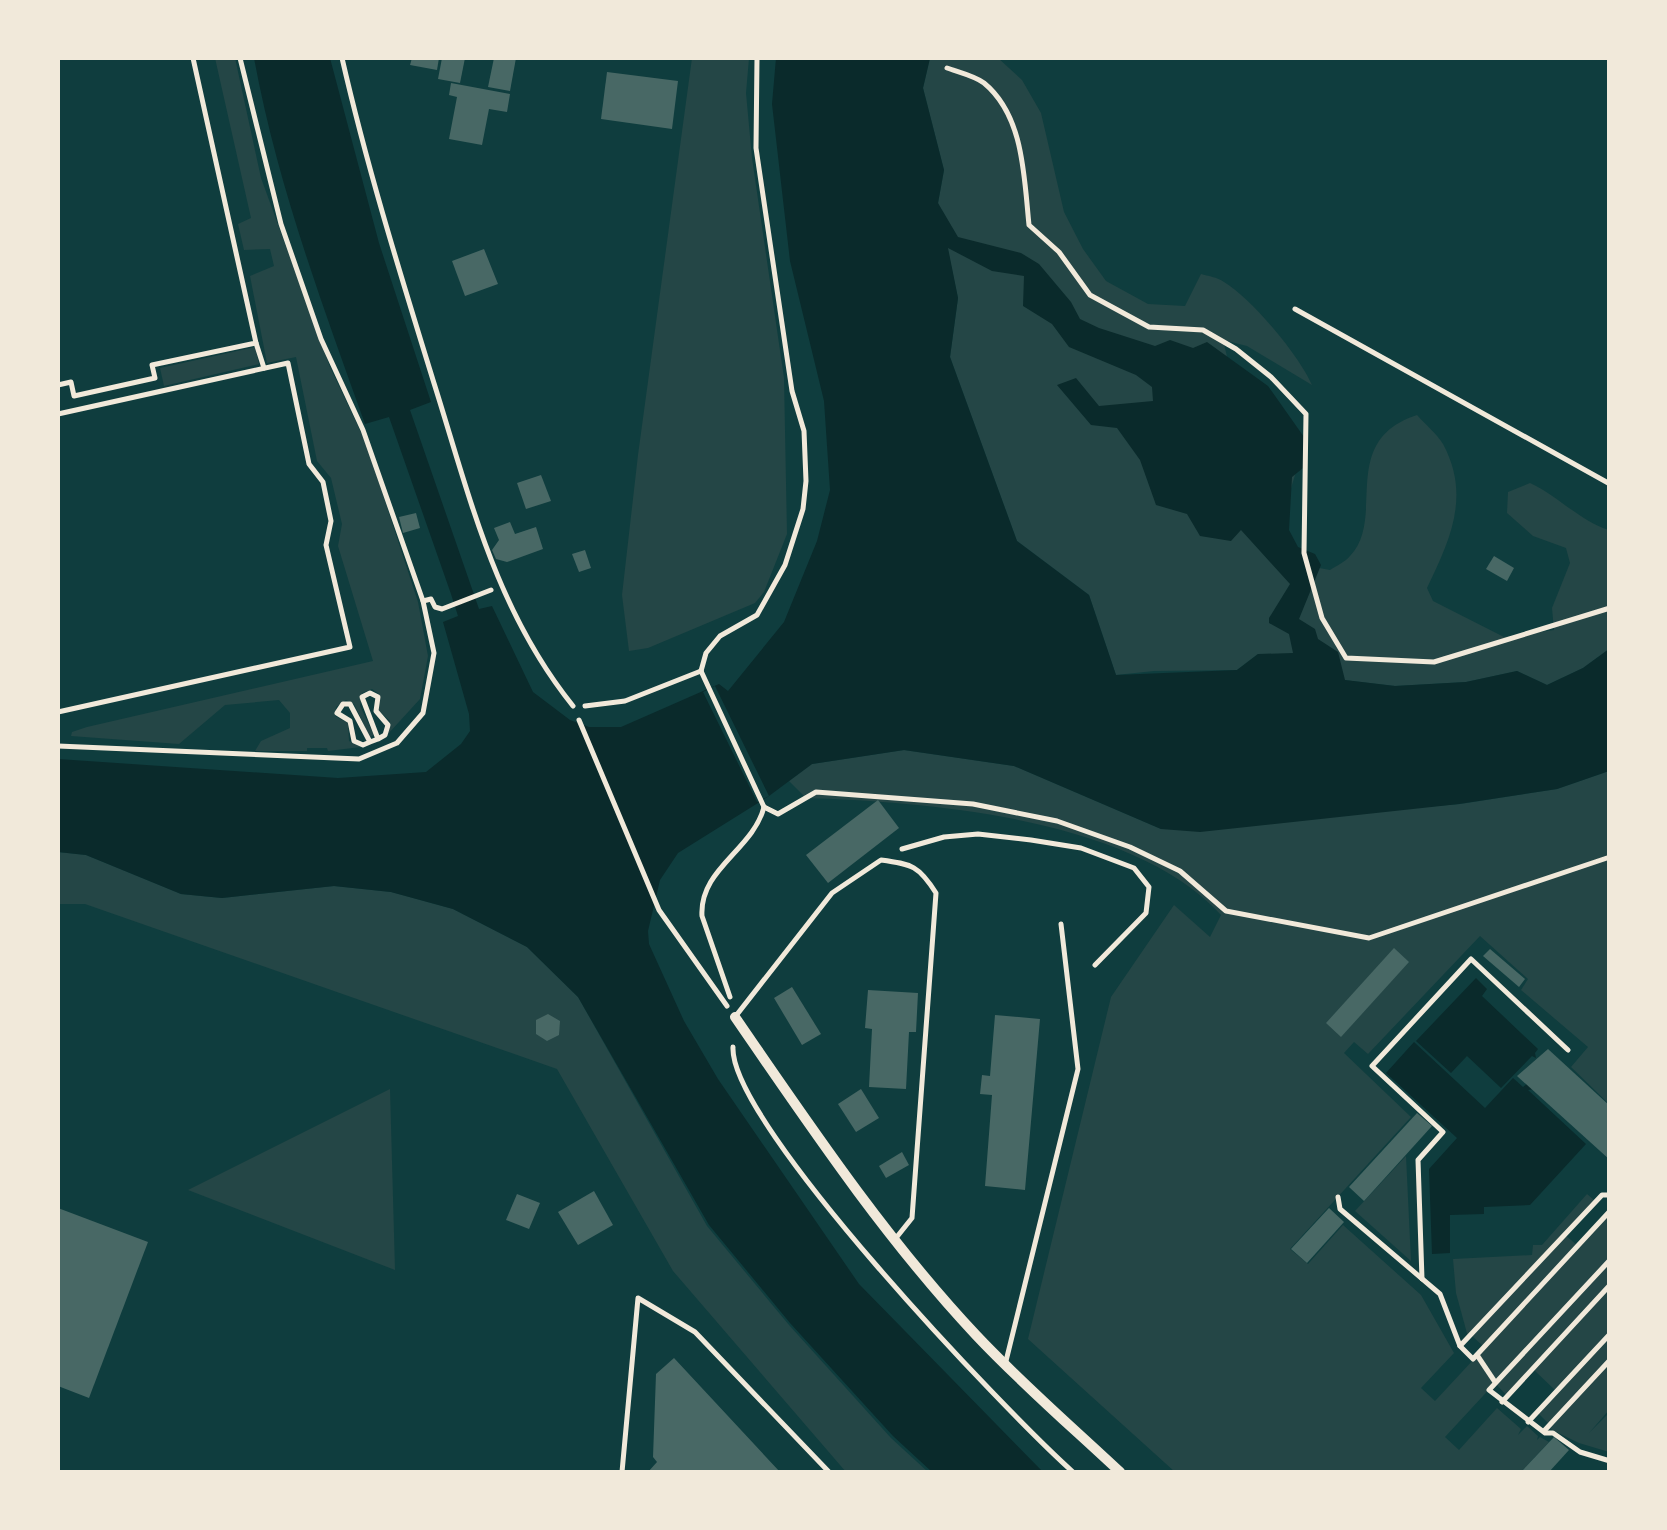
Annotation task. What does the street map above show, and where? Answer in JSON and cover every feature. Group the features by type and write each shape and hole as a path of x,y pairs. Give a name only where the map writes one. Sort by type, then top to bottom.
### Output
{"street":[{"path":"734,1017 894,1240 1005,1364 1120,1472"}],"lane":[{"path":"342,58 376,196 493,571 540,665 573,706"},
{"path":"1295,310 1610,484"},
{"path":"734,1017 832,893 881,860 907,863 923,872 936,893 912,1218 894,1240"},
{"path":"1005,1364 1078,1069 1061,924"},
{"path":"622,1472 638,1298 695,1332 828,1472"}],"path":[{"path":"193,58 264,368"},
{"path":"58,746 360,759 397,743 423,714 434,653 423,601 364,430 321,339 282,224 240,58"},
{"path":"756,58 756,148 792,391 804,431 806,481 803,508 785,565 756,615 720,636 706,653 701,671 764,806 778,814 816,792 973,804 1057,820 1130,847 1180,871 1226,910 1369,938 1610,857"},
{"path":"947,68 982,82 1010,114 1024,170 1029,225 1060,252 1090,294 1149,327 1202,330 1236,349 1271,377 1306,414 1304,553 1322,618 1346,658 1434,662 1610,608"},
{"path":"58,385 71,382 74,396 155,378 152,365 256,342"},
{"path":"58,414 288,363 309,464 326,495 331,521 326,545 350,647 58,712"},
{"path":"423,601 431,600 435,607 445,608 486,594"},
{"path":"701,671 625,701 573,706 659,910 734,1017"},
{"path":"374,741 352,706 341,706 338,715 350,721 354,742 363,745 374,741 385,735 388,725 376,711 378,697 370,693 362,697 362,704 374,741 378,751"},
{"path":"764,806 761,820 741,847 710,877 701,903 734,1017 732,1060 785,1150 856,1242 945,1344 1031,1435 1073,1472"},
{"path":"881,860 910,845 978,834 1080,848 1134,868 1149,887 1146,913 1095,965"},
{"path":"1422,1279 1418,1160 1443,1132 1372,1066 1470,960 1568,1050"},
{"path":"1460,1346 1602,1195 1610,1195"},
{"path":"1338,1197 1340,1209 1440,1294 1460,1346 1473,1359 1610,1210"},
{"path":"1610,1260 1489,1390 1544,1432 1580,1452 1610,1461"},
{"path":"1502,1402 1610,1285"},
{"path":"1528,1422 1610,1334"},
{"path":"1477,1355 1496,1383"},
{"path":"1544,1432 1610,1360"}],"shaded area":[{"path":"215,58 235,58 261,178 330,367 366,443 418,602 428,656 420,699 388,734 390,721 378,710 379,694 372,689 362,693 360,706 374,735 370,737 354,704 346,700 336,707 335,716 348,723 349,741 361,747 255,751 261,741 290,728 290,713 279,700 225,705 179,744 71,736 87,727 373,661 338,546 342,524 331,478 317,461 296,357 267,363 250,276 274,266 270,249 244,250 238,224 251,218"},
{"path":"254,58 330,58 379,243 431,402 410,410 479,609 492,606 533,692 570,720 589,727 621,727 719,684 728,691 784,622 817,541 830,490 824,401 790,261 772,104 776,58 930,58 923,88 944,170 938,203 958,237 1021,253 1039,264 1080,319 1155,346 1170,340 1193,348 1207,342 1268,386 1304,437 1303,468 1292,477 1289,530 1298,547 1315,554 1321,565 1299,619 1338,652 1345,680 1395,686 1466,682 1517,671 1547,685 1583,668 1609,649 1609,771 1557,789 1459,804 1200,832 1161,829 1014,766 904,750 812,764 678,853 660,880 648,931 649,944 684,1021 718,1079 859,1284 1043,1472 932,1472 893,1436 790,1323 709,1225 578,997 527,947 453,909 391,892 334,886 222,898 181,894 86,855 58,852 58,759 338,778 426,772 461,744 470,731 469,714 443,622 458,616 451,594 389,417 365,424 302,243","holes":["948,248 992,271 1024,276 1023,306 1052,324 1069,347 1136,375 1152,387 1153,401 1099,406 1076,378 1057,385 1091,425 1117,428 1140,460 1156,505 1187,514 1200,536 1231,541 1241,530 1290,584 1269,623 1289,634 1293,653 1258,654 1237,670 1116,675 1089,595 1017,541 950,357 958,298"]},
{"path":"692,58 749,58 746,93 752,158 784,378 787,534 764,592 755,603 648,648 629,651 622,595"},
{"path":"930,58 998,58 1022,80 1041,113 1064,212 1083,249 1106,281 1148,304 1185,306 1201,274 1221,280 1248,301 1286,344 1312,385 1247,346 1223,340 1230,369 1302,452 1282,518 1303,565 1330,570 1350,556 1365,522 1370,461 1378,443 1393,427 1417,415 1443,444 1456,482 1450,535 1427,588 1433,601 1504,637 1554,630 1552,608 1570,563 1566,548 1533,536 1507,513 1508,492 1530,483 1588,521 1609,530 1609,649 1583,668 1547,685 1517,671 1466,682 1395,686 1318,677 1258,654 1237,670 1116,675 1089,595 1017,541 950,357 958,298 938,203 944,170 923,88"},
{"path":"255,347 259,364 164,386 160,368"},
{"path":"904,750 1014,766 1161,829 1460,804 1557,789 1609,771 1609,1104 1571,1067 1588,1047 1521,990 1528,979 1480,936 1368,1054 1354,1042 1344,1053 1411,1117 1290,1249 1308,1264 1343,1225 1421,1295 1454,1353 1421,1388 1435,1401 1487,1345 1472,1336 1565,1235 1577,1245 1609,1212 1609,1284 1507,1396 1495,1383 1445,1437 1459,1450 1497,1408 1521,1429 1518,1435 1527,1426 1538,1436 1537,1440 1540,1437 1549,1442 1521,1472 1175,1472 1028,1339 1111,997 1174,905 1210,937 1221,915 1183,882 1136,856 1083,836 968,811 806,798 789,781 812,764"},
{"path":"58,852 86,855 181,894 222,898 334,886 391,892 453,909 527,947 578,997 707,1226 789,1325 891,1438 928,1472 846,1472 673,1271 557,1069 85,904 58,904"},
{"path":"1476,978 1487,989 1482,996 1538,1049 1536,1058 1532,1056 1501,1088 1467,1056 1451,1073 1416,1041"},
{"path":"1414,1042 1485,1108 1513,1078 1523,1087 1528,1083 1535,1089 1528,1090 1586,1144 1530,1205 1484,1207 1484,1214 1450,1215 1450,1253 1432,1254 1429,1169 1457,1138 1386,1073"},
{"path":"390,1089 395,1270 188,1190"},
{"path":"1406,1156 1411,1261 1355,1211"},
{"path":"1587,1194 1594,1200 1468,1337 1456,1293 1453,1259 1532,1255 1533,1245 1542,1245"},
{"path":"1609,1287 1609,1333 1556,1391 1534,1370"},
{"path":"1609,1336 1609,1410 1589,1433 1609,1413 1609,1452 1548,1428 1550,1425 1538,1413"}],"pier":[{"path":"715,686 769,796 757,802 703,692"}],"building":[{"path":"412,58 439,58 437,70 410,65"},
{"path":"442,58 465,58 460,83 438,79"},
{"path":"494,58 516,58 510,91 488,87"},
{"path":"607,72 678,81 672,129 601,119"},
{"path":"451,83 510,94 507,112 489,109 482,145 449,139 457,97 449,95"},
{"path":"484,249 498,284 465,296 452,261"},
{"path":"541,475 551,501 526,509 517,483"},
{"path":"416,513 420,528 403,533 399,517"},
{"path":"510,522 515,534 536,527 543,549 507,562 496,559 492,550 499,540 494,528"},
{"path":"585,550 591,568 579,572 572,554"},
{"path":"1494,556 1514,568 1507,581 1486,569"},
{"path":"878,800 899,828 828,883 806,855"},
{"path":"1394,948 1409,962 1341,1037 1326,1023"},
{"path":"1490,949 1525,979 1519,987 1483,956"},
{"path":"792,987 821,1034 802,1045 774,998"},
{"path":"868,990 918,993 916,1032 909,1032 906,1089 869,1087 872,1029 865,1028"},
{"path":"548,1014 560,1021 559,1035 547,1041 536,1034 536,1020"},
{"path":"995,1015 1040,1019 1025,1190 985,1186 992,1095 980,1094 982,1075 990,1076"},
{"path":"1548,1049 1610,1106 1610,1160 1517,1076"},
{"path":"861,1089 879,1118 856,1132 838,1104"},
{"path":"1417,1113 1432,1126 1364,1201 1349,1187"},
{"path":"902,1152 909,1165 886,1178 879,1166"},
{"path":"594,1191 613,1225 578,1245 558,1212"},
{"path":"517,1194 540,1203 529,1229 506,1220"},
{"path":"58,1208 148,1242 89,1398 58,1386"},
{"path":"1329,1208 1344,1222 1307,1263 1291,1249"},
{"path":"674,1358 780,1472 648,1472 657,1462 653,1457 656,1374"},
{"path":"1554,1437 1569,1450 1549,1472 1521,1472"}]}
